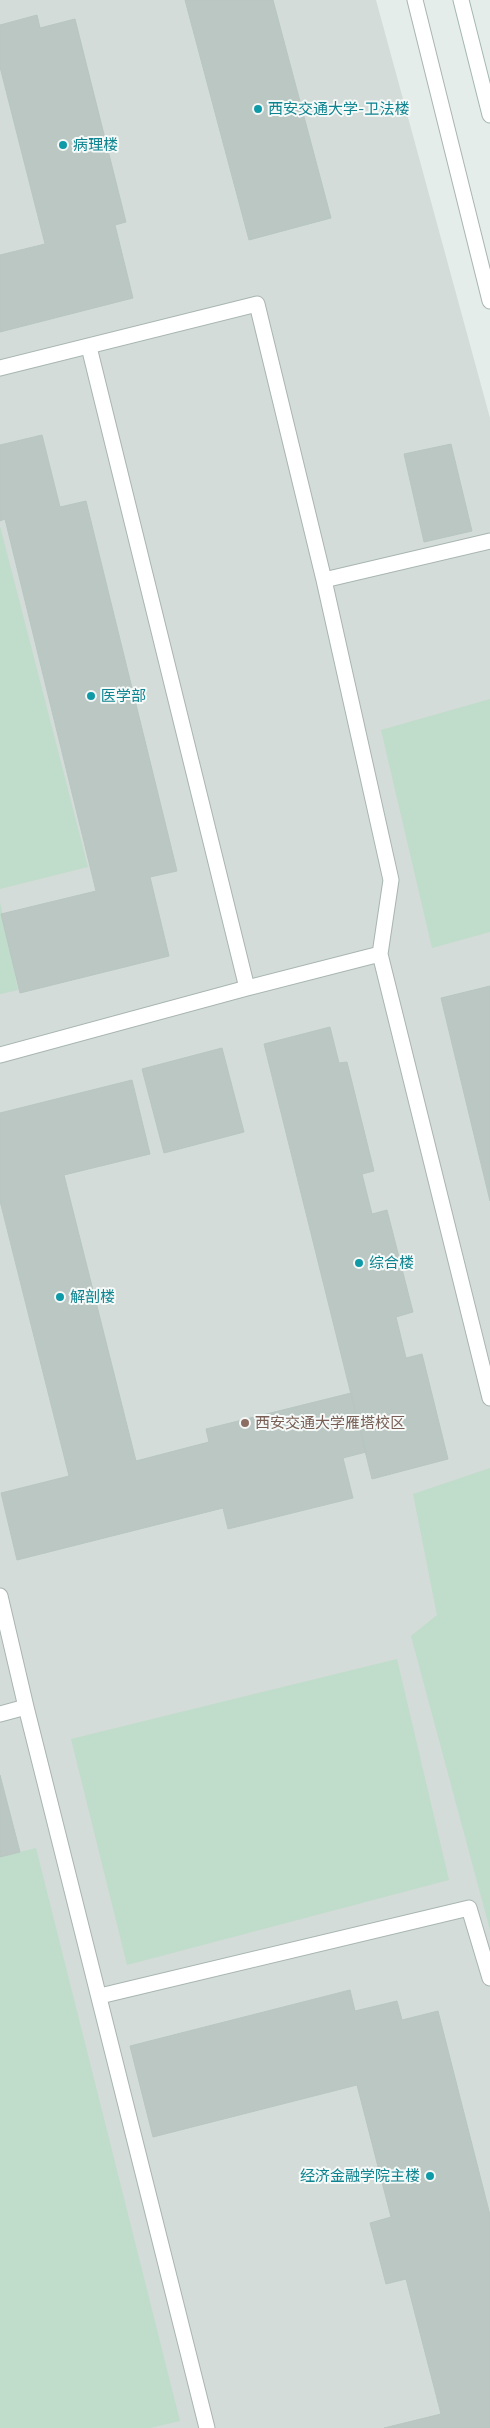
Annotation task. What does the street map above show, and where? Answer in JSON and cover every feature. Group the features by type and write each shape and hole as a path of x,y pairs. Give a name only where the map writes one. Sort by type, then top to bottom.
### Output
{"street":[{"path":"415,0 490,301"},
{"path":"461,0 490,115"},
{"path":"0,368 257,304 324,580 391,880 380,954 490,1398"},
{"path":"89,347 247,988"},
{"path":"324,580 490,541"},
{"path":"0,1055 380,954"},
{"path":"0,1596 26,1708 100,1996 207,2428"},
{"path":"0,1714 26,1708"},
{"path":"100,1996 469,1908 490,1978"}],"shaded area":[{"name":"西安交通大学雁塔校区","path":"0,0 376,0 490,418 490,2428 0,2428"}],"green space":[{"path":"0,526 88,867 0,889"},
{"path":"490,699 490,932 432,948 381,730"},
{"path":"0,902 18,990 0,994"},
{"path":"490,1468 490,1930 411,1636 437,1615 413,1494"},
{"path":"397,1659 449,1880 127,1965 71,1739"},
{"path":"36,1848 180,2421 150,2428 0,2428 0,1857"}],"building":[{"name":"西安交通大学-卫法楼","path":"185,0 273,0 331,218 249,240"},
{"name":"病理楼","path":"37,15 40,28 75,19 126,222 115,225 133,298 0,332 0,255 45,244 0,67 0,25"},
{"name":"医学部","path":"42,435 60,507 86,501 177,871 150,877 169,956 20,993 1,914 96,891 5,519 0,521 0,445"},
{"path":"451,444 472,531 424,542 404,454"},
{"path":"490,986 490,1201 441,998"},
{"name":"综合楼","path":"330,1027 339,1063 347,1062 374,1171 362,1174 372,1214 387,1210 413,1312 396,1317 406,1358 422,1354 448,1459 372,1479 264,1044"},
{"path":"222,1048 244,1132 164,1153 142,1069"},
{"name":"解剖楼","path":"132,1080 150,1154 64,1175 136,1461 209,1442 206,1429 351,1393 366,1452 343,1458 353,1498 228,1529 223,1508 17,1560 1,1493 69,1476 0,1201 0,1113"},
{"path":"0,1775 20,1852 0,1857"},
{"name":"经济金融学院主楼","path":"350,1990 355,2011 397,2001 402,2020 438,2011 490,2215 490,2428 384,2428 441,2414 406,2279 386,2284 370,2223 391,2217 357,2085 153,2137 130,2046"}],"place":[{"name":"西安交通大学-卫法楼","path":"258,109"},
{"name":"病理楼","path":"63,145"},
{"name":"医学部","path":"91,696"},
{"name":"综合楼","path":"359,1263"},
{"name":"解剖楼","path":"60,1297"},
{"name":"西安交通大学雁塔校区","path":"245,1423"},
{"name":"经济金融学院主楼","path":"430,2176"}]}
